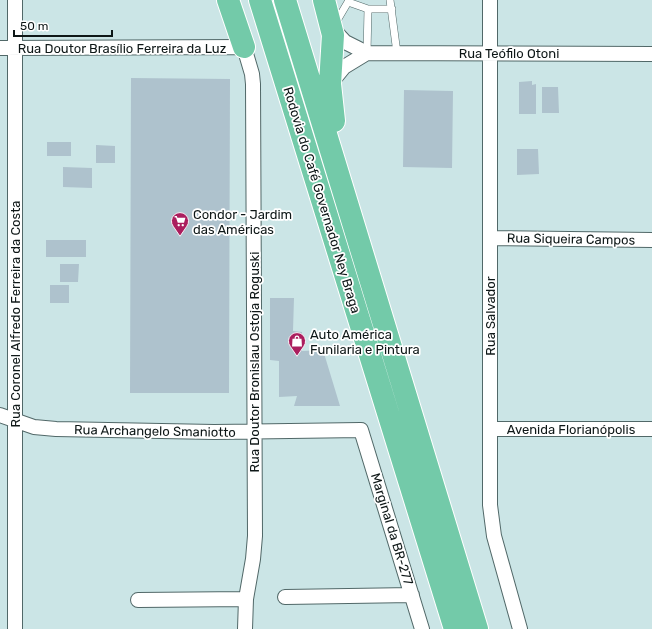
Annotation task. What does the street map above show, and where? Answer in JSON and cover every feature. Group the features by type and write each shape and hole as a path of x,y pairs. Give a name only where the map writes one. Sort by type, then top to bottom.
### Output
{"highway":[{"path":"228,0 244,47"},
{"name":"Rodovia do Café Governador Ney Braga","path":"260,0 455,629"},
{"name":"Rodovia do Café Governador Ney Braga","path":"285,0 477,629"},
{"path":"324,0 332,28 333,42 330,84 331,105 346,197"}],"street":[{"name":"Rua Coronel Alfredo Ferreira da Costa","path":"15,0 15,629"},
{"name":"Rua Salvador","path":"490,0 490,505 494,536 520,629"},
{"name":"Rua Teófilo Otoni","path":"332,28 345,42 367,52 652,54"},
{"name":"Rua Doutor Brasílio Ferreira da Luz","path":"0,48 244,47"},
{"name":"Rua Doutor Bronislau Ostoja Roguski","path":"244,47 252,74 253,84 255,431 255,548 246,599 245,629"},
{"path":"330,84 344,66 367,52"},
{"name":"Rua Siqueira Campos","path":"490,238 652,240"},
{"name":"Rua Archangelo Smaniotto","path":"0,415 15,422 56,429 255,431 360,430"},
{"name":"Avenida Florianópolis","path":"490,428 652,429"},
{"name":"Marginal da BR-277","path":"360,430 422,629"},
{"path":"285,597 412,595"},
{"path":"138,600 246,599"}],"lane":[{"path":"390,0 397,53"},
{"path":"332,28 348,1 368,9 392,9"},
{"path":"367,52 368,9"}],"building":[{"name":"Condor - Jardim das Américas","path":"131,78 230,79 229,393 130,393"},
{"path":"532,81 532,85 536,84 536,114 519,114 519,82"},
{"path":"542,87 558,87 559,113 542,113"},
{"path":"404,90 453,91 452,168 403,167"},
{"path":"47,142 71,142 71,156 47,156"},
{"path":"96,145 115,146 115,163 96,163"},
{"path":"517,149 538,149 539,174 517,175"},
{"path":"63,167 92,168 92,188 63,187"},
{"path":"46,240 86,240 86,257 46,257"},
{"path":"60,264 79,264 78,282 60,282"},
{"path":"50,285 69,285 69,303 50,303"},
{"name":"Auto América Funilaria e Pintura","path":"270,298 294,298 293,331 302,332 302,351 323,350 340,406 294,406 297,396 279,397 279,361 270,360"}],"place":[{"name":"Condor - Jardim das Américas","path":"180,236"},
{"name":"Auto América Funilaria e Pintura","path":"297,356"}]}
